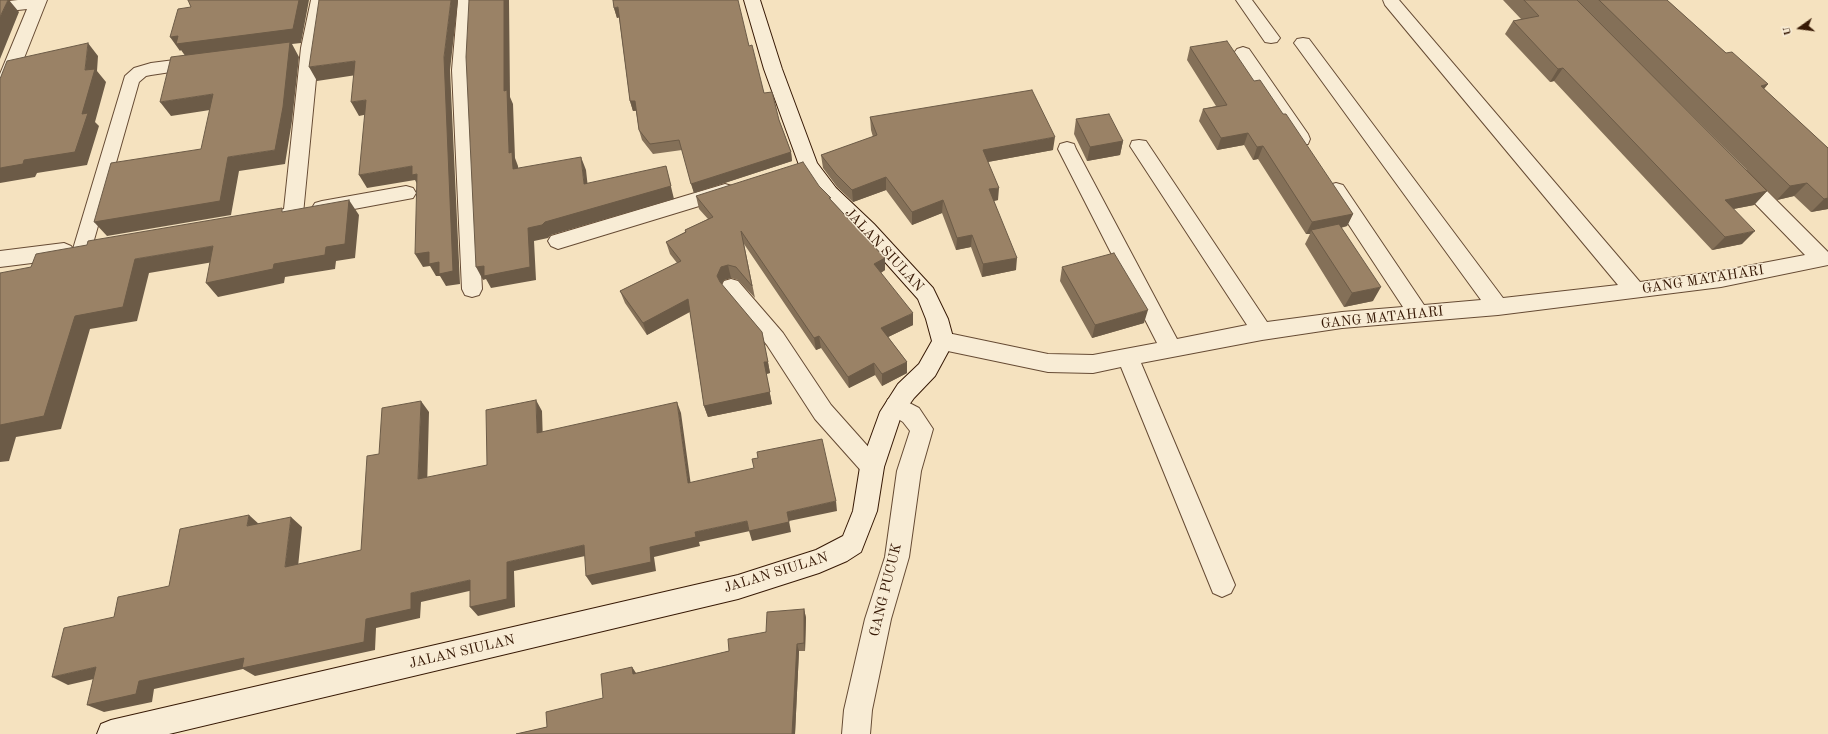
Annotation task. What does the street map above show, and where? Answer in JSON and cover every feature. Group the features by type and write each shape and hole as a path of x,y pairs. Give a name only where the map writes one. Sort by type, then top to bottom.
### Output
{"street":[{"path":"293,214 303,49 319,0"},
{"path":"466,0 461,70 472,289"},
{"name":"JALAN SIULAN","path":"111,734 738,587 819,561 838,553 852,544 865,511 872,467 891,412 909,415 906,391 927,370 943,341 937,319 926,294 867,230 800,167 780,89 752,0"},
{"path":"1244,0 1271,38"},
{"path":"0,7 39,1"},
{"path":"0,96 39,1"},
{"path":"1390,1 1635,291"},
{"path":"1303,43 1498,307"},
{"path":"1243,53 1309,151"},
{"path":"83,249 131,80 140,72 151,69 212,61"},
{"path":"1139,146 1262,331"},
{"path":"1067,149 1171,348"},
{"name":"GANG MATAHARI","path":"943,341 1008,356 1048,363 1093,364 1262,331 1342,320 1498,307 1635,291 1722,279 1822,259 1727,163"},
{"path":"1327,177 1419,314"},
{"path":"558,241 674,208 741,186"},
{"path":"247,222 406,193"},
{"path":"0,259 106,245"},
{"path":"731,287 775,339 823,412 872,467"},
{"path":"1128,358 1222,585"},
{"name":"GANG PUCUK","path":"856,734 858,710 878,619 897,557 909,471 922,429 909,415"}],"building":[{"path":"0,0 8,0 0,17"},
{"path":"188,0 299,0 293,29 176,44 178,36 170,37 178,9 191,7"},
{"path":"319,0 451,0 444,57 453,271 439,274 439,262 429,264 429,252 415,254 417,174 412,175 412,166 359,175 366,100 351,102 355,61 309,67"},
{"path":"469,0 504,0 504,91 507,90 509,153 512,152 513,169 581,157 584,184 666,166 671,186 528,228 530,267 484,276 484,266 476,267 466,57"},
{"path":"613,0 738,0 749,46 752,45 764,93 772,92 779,120 791,152 691,184 679,140 650,144 639,130 635,101 630,101 618,7 614,8"},
{"path":"1524,0 1577,0 1767,191 1725,200 1755,231 1725,237 1563,68 1558,69 1513,21 1539,16"},
{"path":"1599,0 1667,0 1726,53 1732,52 1768,84 1761,86 1828,148 1828,198 1824,199 1807,183 1790,186"},
{"path":"1227,41 1254,81 1260,80 1283,114 1286,114 1353,214 1312,222 1263,146 1257,147 1248,133 1221,138 1203,109 1227,105 1190,47"},
{"path":"290,42 283,107 275,150 228,157 220,201 94,222 111,163 201,149 213,94 160,102 171,57"},
{"path":"88,43 85,70 95,69 82,114 88,113 75,152 24,160 23,164 0,168 0,79 7,61"},
{"path":"1032,90 1055,137 983,150 999,188 989,189 1017,258 983,264 972,235 957,238 943,200 912,212 886,177 852,190 836,174 821,155 877,135 870,117"},
{"path":"1109,114 1123,141 1090,147 1076,119"},
{"path":"803,162 819,186 831,198 829,198 885,258 874,264 913,313 881,328 907,362 882,374 874,363 848,377 819,336 814,338 741,231 752,286 736,267 728,265 721,267 717,276 720,282 762,332 768,362 764,362 770,392 704,406 688,299 643,323 620,291 681,261 666,242 686,232 685,230 713,217 696,196"},
{"path":"349,200 345,244 326,247 325,255 274,264 273,269 206,283 213,246 135,259 123,307 75,316 44,416 0,425 0,273 31,267 36,254 87,245 88,241 282,208 282,212"},
{"path":"1339,224 1381,287 1352,293 1311,230"},
{"path":"1114,253 1148,310 1095,325 1062,267"},
{"path":"536,400 537,433 677,402 688,483 754,468 752,459 758,458 757,452 822,439 836,501 787,512 789,522 749,531 747,521 695,532 696,537 650,547 651,562 586,576 584,545 507,562 507,599 470,607 470,580 411,593 411,609 366,619 364,642 242,668 244,658 139,681 136,694 87,705 96,667 52,677 64,628 114,617 118,597 169,586 180,529 249,515 247,526 291,517 285,567 361,550 367,456 379,454 382,408 421,401 418,479 487,465 486,410"},
{"path":"804,609 804,643 797,644 792,734 516,734 547,727 546,712 603,698 601,674 632,667 633,674 729,651 728,639 766,632 767,612"}]}
